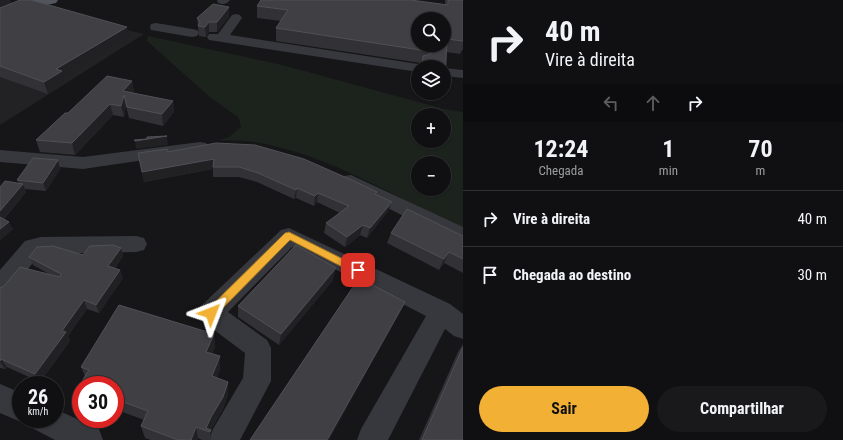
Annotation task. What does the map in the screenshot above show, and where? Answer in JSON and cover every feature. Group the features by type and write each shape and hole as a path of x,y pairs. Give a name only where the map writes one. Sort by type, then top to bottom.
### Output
{"main road":[{"path":"33,0 42,2 52,0"}],"street":[{"path":"19,7 33,0"},
{"path":"236,18 218,37 411,67"},
{"path":"156,27 192,33"},
{"path":"451,73 463,74"},
{"path":"0,156 83,163 215,145"},
{"path":"334,173 463,236"},
{"path":"224,440 257,381 258,348 211,313 289,236 441,312 463,328"},
{"path":"0,287 33,247 42,244 136,244"},
{"path":"372,440 441,312"},
{"path":"0,398 12,404"},
{"path":"63,428 88,440"}],"shaded area":[{"path":"37,9 144,34 0,125 0,27"},
{"path":"148,36 282,65 440,108 411,108 411,148 451,148 451,110 463,112 463,230 362,178 310,157 283,148 255,142 219,140 229,137 241,127 239,118 210,97 147,41"}],"building":[{"path":"20,0 31,0 127,27 56,69 62,71 44,82 0,66 0,8"},
{"path":"261,0 411,0 448,5 448,0 463,0 463,41 451,40 451,12 411,12 411,49 276,28 288,10 257,6"},
{"path":"213,4 229,7 217,22 209,22 205,27 198,26 200,22 197,18"},
{"path":"428,52 446,52 446,60 423,60 423,56 431,54"},
{"path":"107,76 132,81 123,91 173,101 162,114 127,107 124,95 121,106 110,104 72,143 36,140 65,113 68,113"},
{"path":"167,136 135,141 134,140 147,139 147,137"},
{"path":"216,143 255,145 304,159 377,192 375,194 392,202 370,228 363,225 347,237 326,223 349,206 318,193 315,196 297,188 296,190 258,173 239,167 213,167 214,159 142,172 138,153 167,149 168,152"},
{"path":"33,158 58,160 43,183 17,180"},
{"path":"5,181 23,184 0,211 0,187"},
{"path":"407,209 463,236 463,259 449,252 444,259 391,233"},
{"path":"0,217 9,222 0,229"},
{"path":"113,245 121,248 108,266 120,270 96,305 84,300 62,331 66,332 35,374 1,359 0,361 0,288 4,286 20,267 60,277 61,274 29,257 37,247 53,246 83,255 90,246"},
{"path":"296,245 336,268 281,334 238,306"},
{"path":"359,278 405,302 327,440 250,440"},
{"path":"119,305 214,334 206,352 220,356 212,376 228,382 223,397 206,428 211,430 210,432 196,427 191,440 178,440 141,426 148,411 124,402 124,376 85,376 89,370 81,367"},
{"path":"463,347 463,440 422,440"}],"route":[{"path":"211,313 289,236 358,270"}]}
